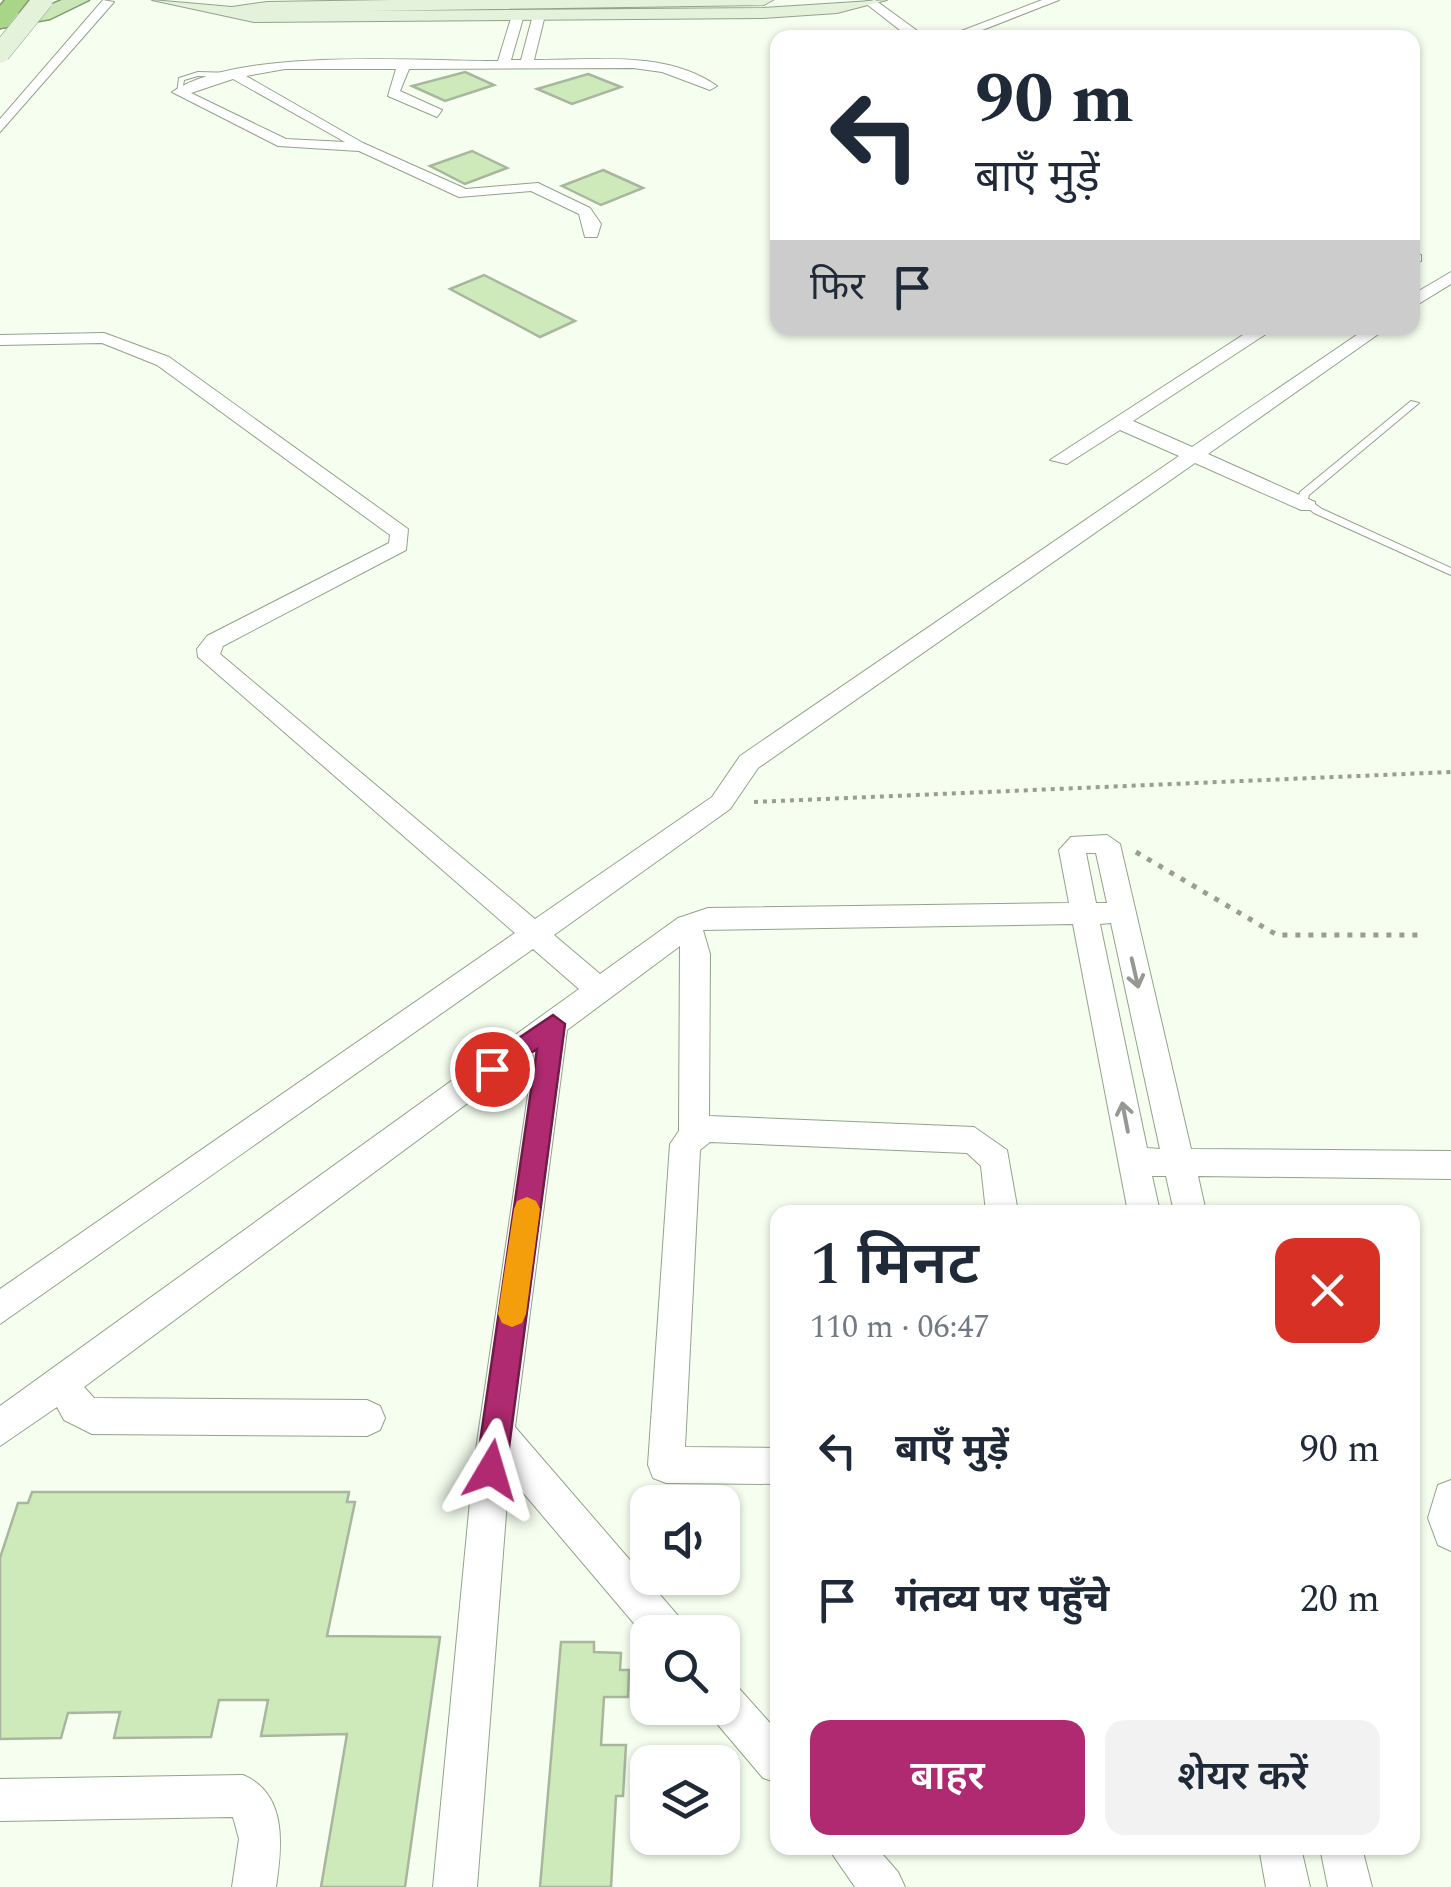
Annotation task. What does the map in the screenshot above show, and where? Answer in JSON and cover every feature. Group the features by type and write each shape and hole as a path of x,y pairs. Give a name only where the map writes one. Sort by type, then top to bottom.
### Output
{"highway":[{"path":"0,21 17,0"}],"main road":[{"path":"0,21 43,7 112,1"}],"street":[{"path":"161,0 254,17 804,12 868,2 908,30"},
{"path":"232,12 268,7 764,0"},
{"path":"971,30 1053,0"},
{"path":"0,128 112,1"},
{"path":"868,2 896,30"},
{"path":"0,53 43,7"},
{"path":"0,67 43,7"},
{"path":"506,57 518,15"},
{"path":"528,57 539,15"},
{"path":"366,148 295,147 179,92 285,65 404,64 506,57 651,65 715,84"},
{"path":"404,64 394,93 436,113"},
{"path":"235,75 366,148 464,194 533,186 585,211 593,224 590,234"},
{"path":"1420,298 1451,277"},
{"path":"1060,460 1255,335"},
{"path":"0,1308 721,803 749,762 1368,335"},
{"path":"0,336 104,338 163,361 401,532 399,546 215,641 208,649 213,664 600,990"},
{"path":"1119,422 1308,506"},
{"path":"1143,1205 1072,850 1080,844 1107,844 1188,1205"},
{"path":"0,1428 688,924 708,918 1122,912"},
{"path":"688,924 696,954 694,1134"},
{"path":"455,1887 496,1433 553,1024"},
{"path":"770,1466 666,1465 685,1144 704,1129 974,1140 996,1160 1001,1205"},
{"path":"1134,1162 1451,1165"},
{"path":"63,1381 76,1408 92,1416 366,1418"},
{"path":"496,1433 651,1615"},
{"path":"1451,1498 1447,1518 1451,1532"},
{"path":"740,1720 770,1755"},
{"path":"0,1800 243,1796 257,1811 264,1833 254,1887"},
{"path":"855,1855 883,1887"},
{"path":"1281,1855 1288,1887"},
{"path":"1343,1855 1350,1887"}],"lane":[{"path":"1414,403 1304,494 1308,506 1451,572"}],"path":[{"path":"721,803 1451,772"},
{"path":"1107,844 1132,849 1277,935 1425,935"}],"building":[{"path":"465,72 494,85 445,101 412,86"},
{"path":"588,74 621,87 572,104 537,89"},
{"path":"472,151 507,168 465,184 430,166"},
{"path":"603,170 643,188 601,205 562,186"},
{"path":"484,275 575,321 540,337 450,289"},
{"path":"32,1492 349,1492 347,1502 355,1502 327,1636 440,1637 405,1887 321,1887 347,1734 261,1736 268,1700 219,1700 211,1737 114,1738 120,1712 68,1713 61,1738 0,1739 0,1558 18,1503 28,1503"},
{"path":"561,1642 594,1642 594,1652 621,1653 620,1670 629,1670 628,1697 604,1697 601,1745 626,1745 623,1796 616,1796 611,1887 540,1887"}],"slow traffic":[{"path":"512,1314 527,1209"}],"route":[{"path":"491,1470 553,1024 492,1069"}]}
